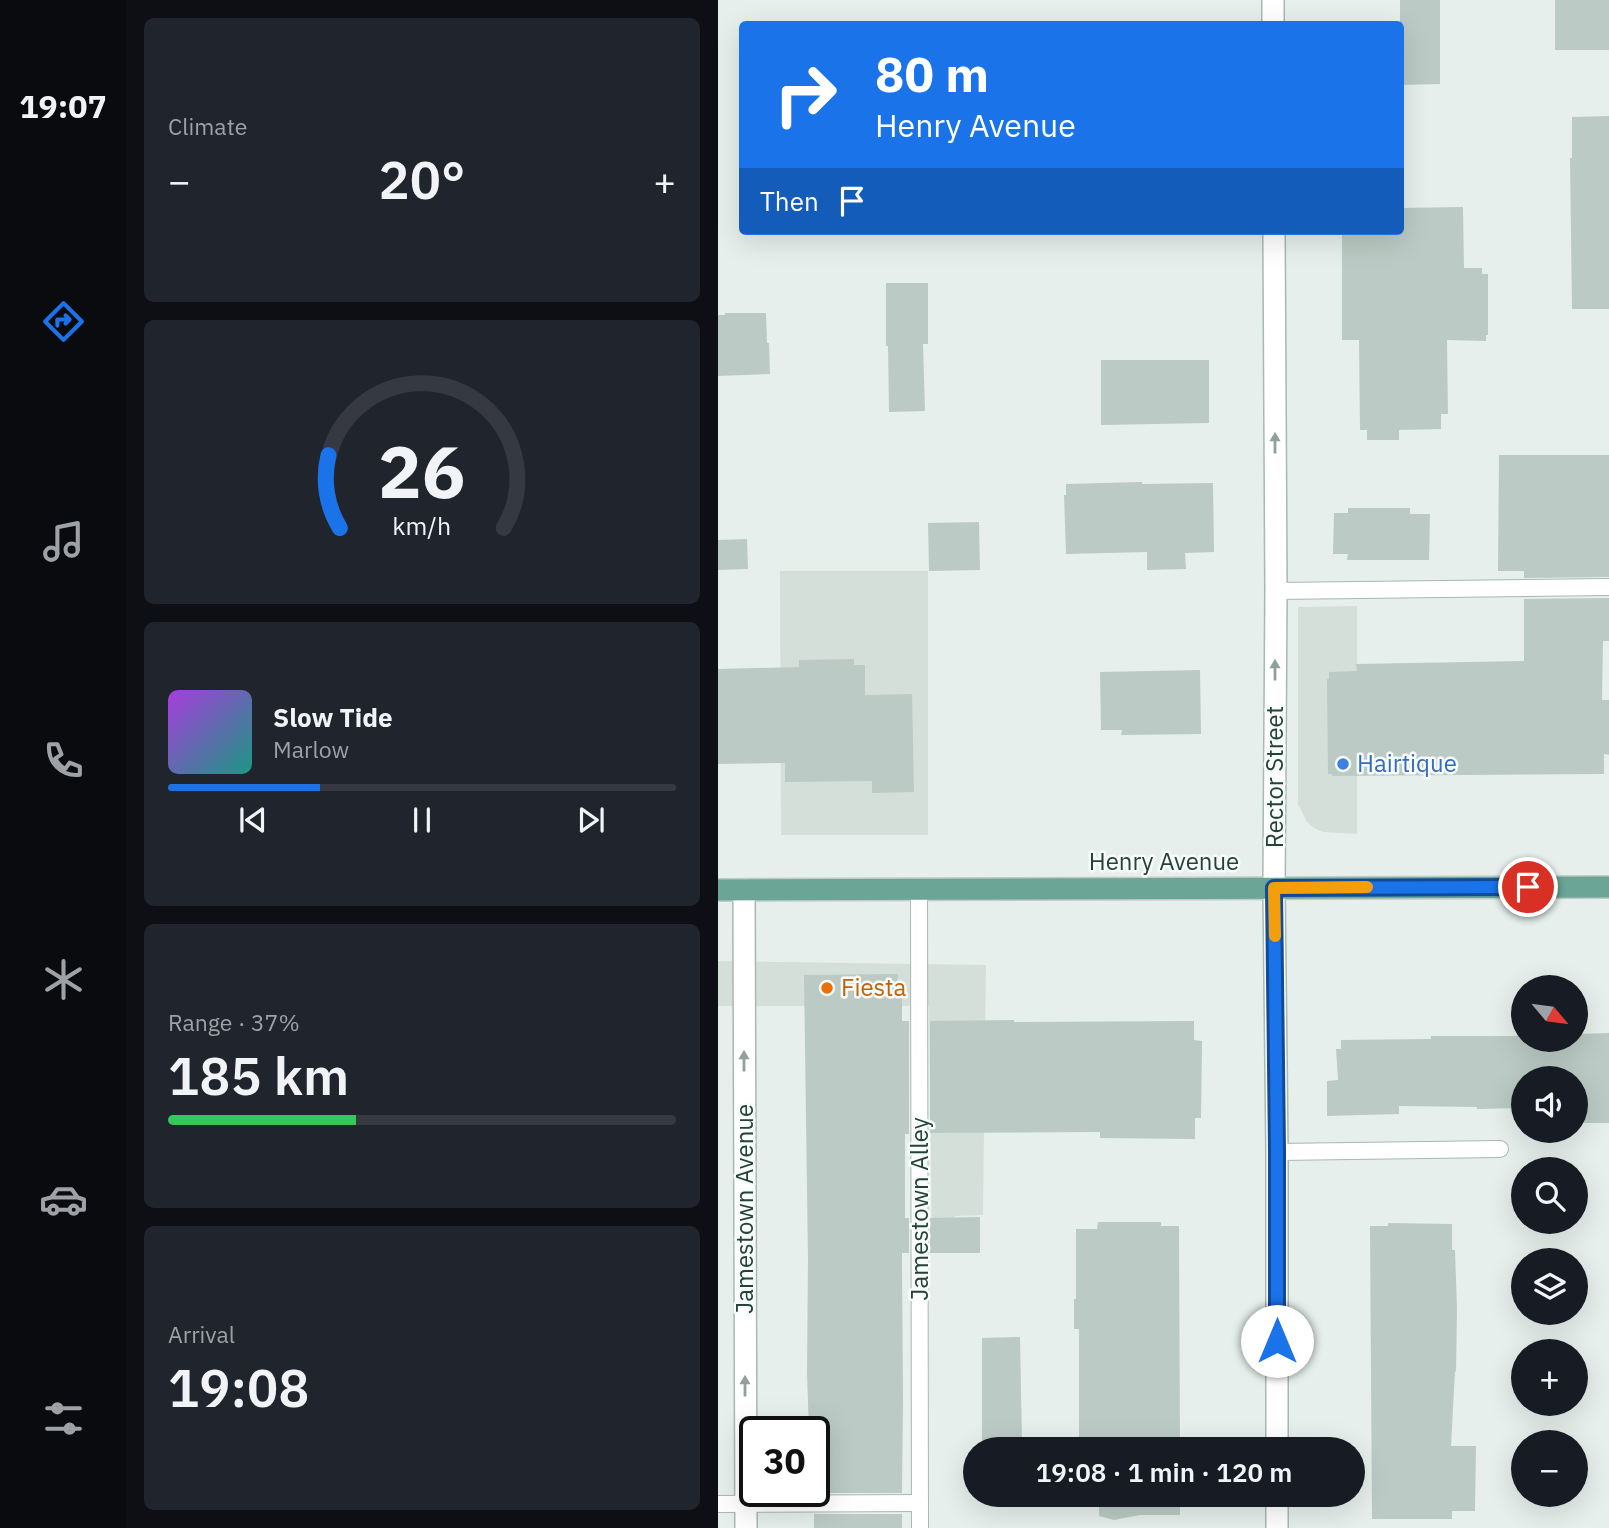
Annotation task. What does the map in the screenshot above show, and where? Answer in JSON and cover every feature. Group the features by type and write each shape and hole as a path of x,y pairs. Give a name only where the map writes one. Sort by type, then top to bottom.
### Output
{"main road":[{"name":"Henry Avenue","path":"718,890 1609,887"}],"street":[{"path":"1273,0 1273,21"},
{"name":"Rector Street","path":"1274,235 1277,1437"},
{"name":"Jamestown Avenue","path":"744,890 746,1416"},
{"name":"Jamestown Avenue","path":"746,1507 746,1528"},
{"path":"1277,1507 1277,1528"}],"lane":[{"path":"1276,592 1609,587"},
{"name":"Jamestown Alley","path":"919,889 920,1528"},
{"path":"1277,1152 1500,1149"},
{"path":"718,1504 739,1503"},
{"path":"830,1503 920,1503"}],"shaded area":[{"path":"780,571 928,571 928,835 781,835"},
{"path":"1357,606 1357,834 1323,832 1307,822 1298,804 1298,607"},
{"path":"718,961 986,965 983,1215 955,1216 955,1253 932,1253 929,1006 718,1006"}],"building":[{"path":"1400,0 1440,0 1440,84 1404,85 1404,21 1400,21"},
{"path":"1555,0 1610,0 1610,50 1555,50"},
{"path":"1610,116 1610,309 1572,309 1572,117"},
{"path":"1463,207 1464,268 1482,268 1482,274 1488,274 1488,335 1486,341 1447,340 1448,414 1441,414 1441,429 1399,430 1399,440 1367,440 1367,430 1360,430 1359,340 1342,340 1342,235 1404,235 1404,208"},
{"path":"886,283 928,283 928,344 923,344 925,411 889,412"},
{"path":"766,313 770,374 718,376 718,315"},
{"path":"1101,360 1209,360 1209,423 1101,425"},
{"path":"1499,455 1610,455 1610,577 1524,578 1524,571 1498,571"},
{"path":"1213,483 1214,552 1185,553 1186,569 1147,570 1147,552 1066,554 1066,484"},
{"path":"1348,508 1410,508 1410,514 1430,514 1429,560 1347,560 1348,554 1333,554 1334,513 1348,513"},
{"path":"979,522 980,570 929,571 928,523"},
{"path":"747,539 748,569 718,570 718,540"},
{"path":"1610,598 1610,641 1603,641 1602,700 1610,700 1610,755 1604,754 1604,774 1328,774 1329,672 1357,671 1356,664 1524,661 1524,599"},
{"path":"854,659 854,665 865,665 865,695 912,694 914,792 872,793 872,781 785,782 785,763 718,764 718,669 799,667 799,660"},
{"path":"1200,670 1201,734 1121,735 1122,730 1101,730 1100,672"},
{"path":"898,974 897,984 902,984 902,1021 909,1021 909,1134 905,1134 905,1218 909,1218 909,1253 902,1253 902,1493 830,1493 830,1416 808,1416 804,975"},
{"path":"930,1021 1194,1021 1194,1040 1202,1041 1201,1118 1195,1118 1195,1139 1100,1138 1100,1132 930,1133"},
{"path":"1610,1033 1610,1123 1588,1123 1588,1066 1511,1066 1511,1108 1399,1106 1399,1114 1327,1116 1327,1081 1338,1080 1336,1049 1341,1049 1341,1040 1511,1036 1511,1052 1588,1052 1588,1034"},
{"path":"980,1217 980,1253 930,1253 930,1218"},
{"path":"1098,1222 1161,1222 1161,1226 1179,1226 1180,1437 1079,1437 1079,1329 1074,1329 1076,1229 1097,1229"},
{"path":"1388,1223 1452,1224 1457,1309 1451,1446 1476,1446 1475,1511 1452,1511 1452,1519 1372,1519 1370,1226 1388,1226"},
{"path":"1020,1337 1022,1437 982,1437 982,1338"},
{"path":"1099,1507 1180,1507 1180,1515 1140,1515 1114,1520 1099,1516"},
{"path":"814,1514 902,1514 902,1528 814,1528"}],"slow traffic":[{"path":"1275,936 1274,888 1367,887"}],"place":[{"name":"Hairtique","path":"1343,764"},
{"name":"Fiesta","path":"827,988"}],"route":[{"path":"1277,1341 1274,888 1528,887"}]}
